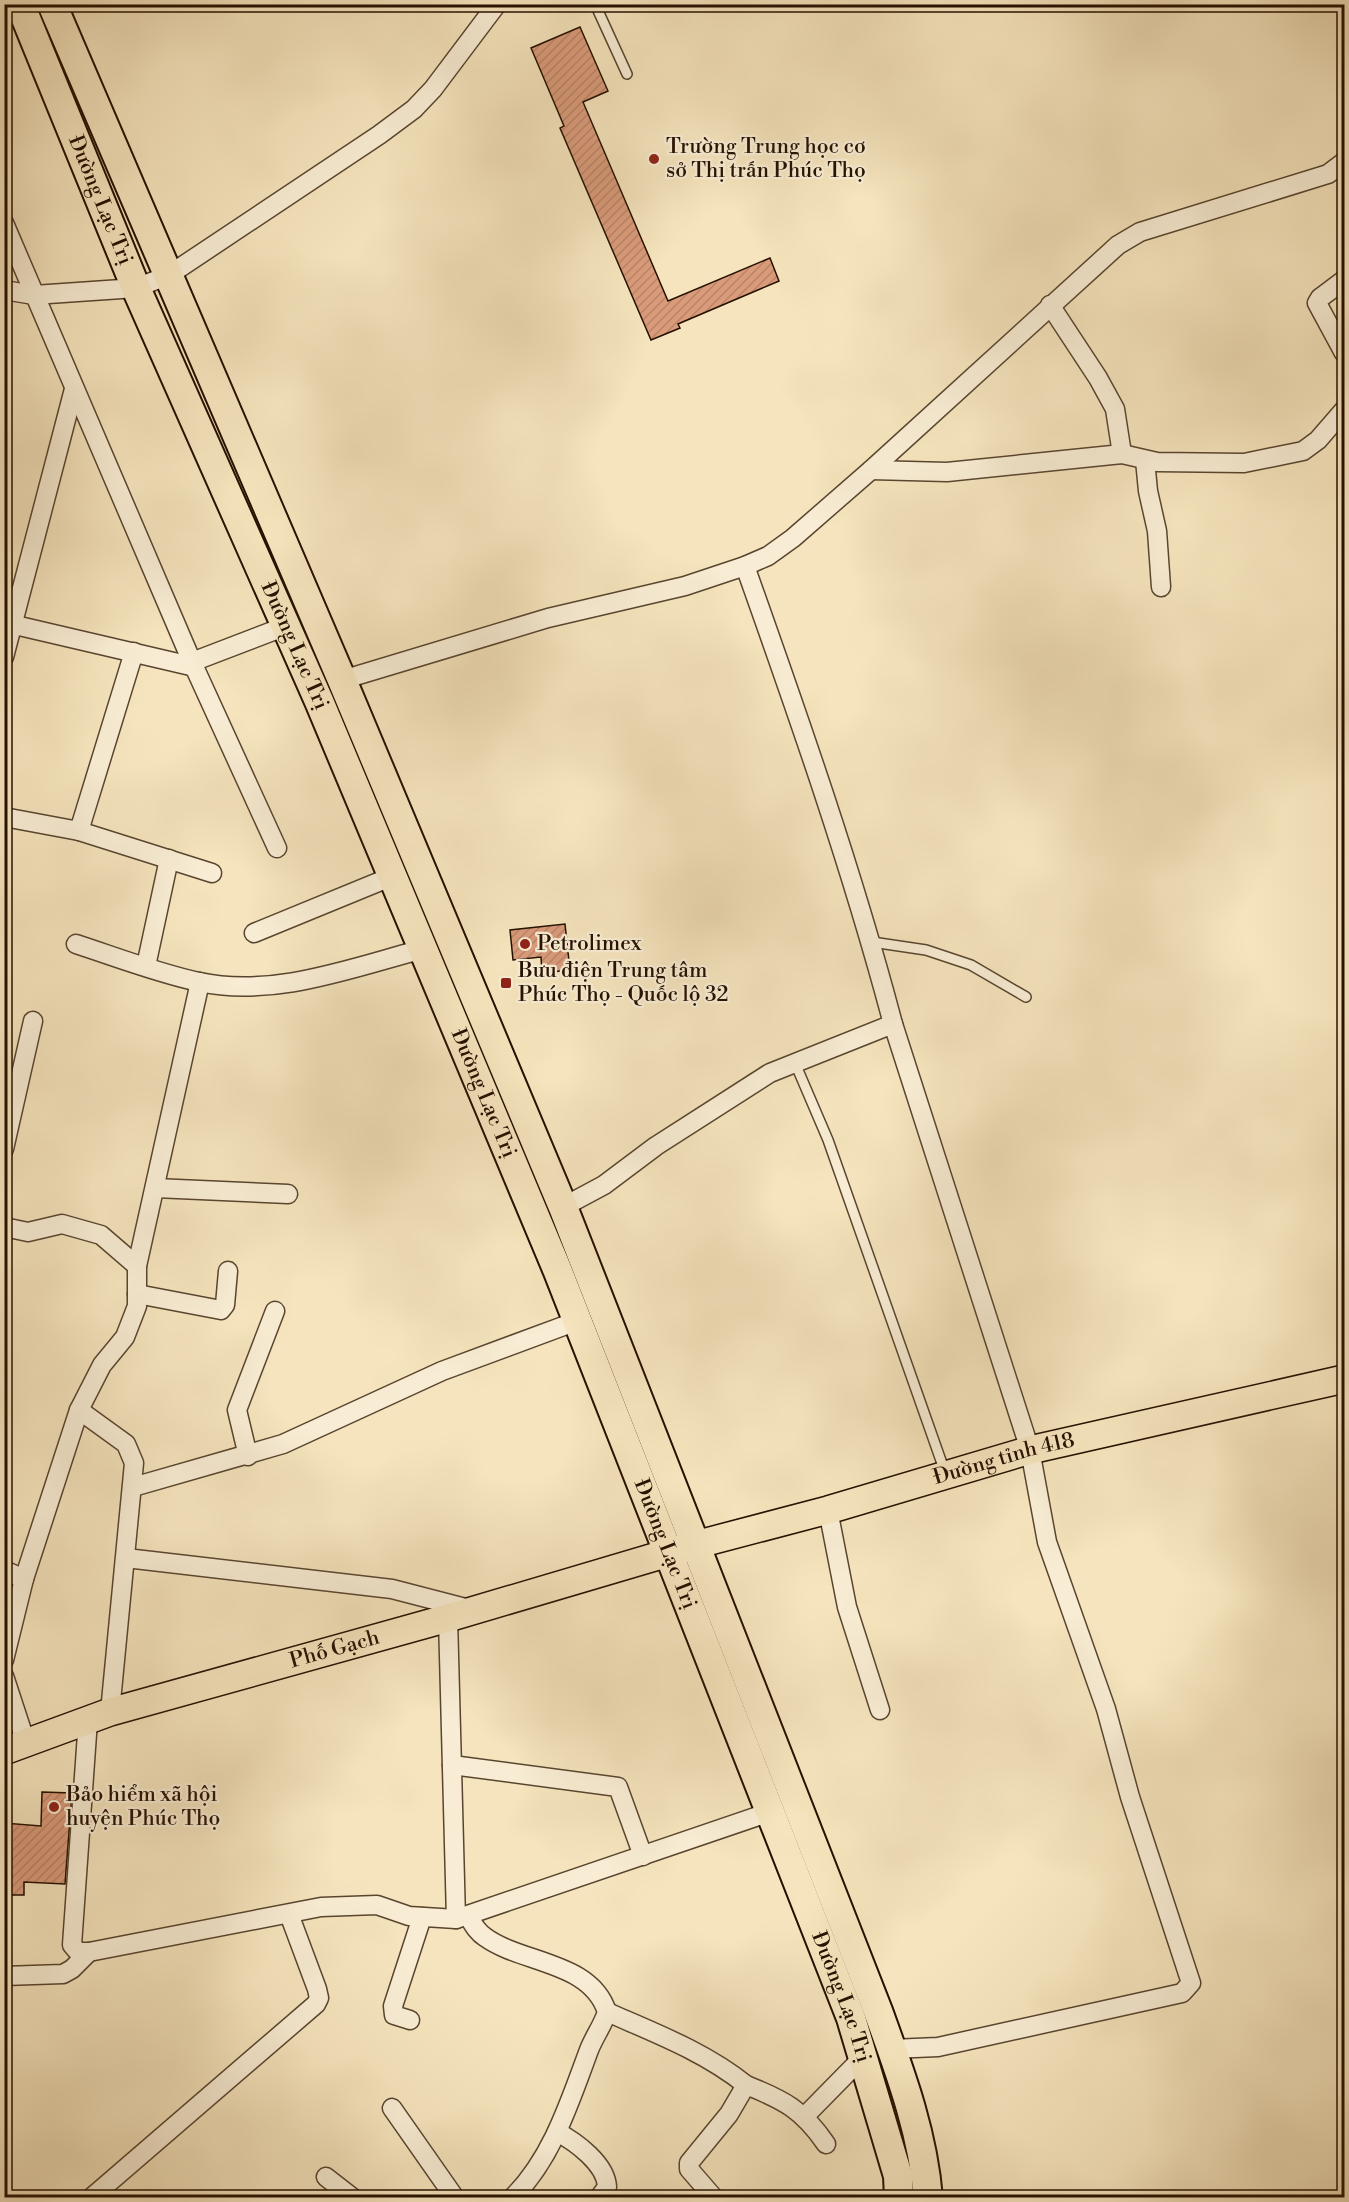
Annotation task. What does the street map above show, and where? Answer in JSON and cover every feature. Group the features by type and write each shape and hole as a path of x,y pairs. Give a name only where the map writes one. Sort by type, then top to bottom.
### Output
{"highway":[{"name":"Đường Lạc Trị","path":"20,4 136,288 393,876 577,1321 851,2018 898,2176 899,2198"},
{"name":"Đường Lạc Trị","path":"52,4 342,680 563,1207 892,2049 907,2090 926,2170 928,2198"}],"main road":[{"name":"Đường tỉnh 418","path":"668,1553 828,1510 1030,1450 1344,1379"},
{"name":"Phố Gạch","path":"15,1747 99,1716 474,1611 668,1553"}],"street":[{"path":"4,290 34,295 136,288 169,275 379,135 414,109 433,89 497,4"},
{"path":"342,680 548,618 642,598 746,567 768,556 793,538 871,470 1118,245 1140,232 1328,174 1344,162"},
{"path":"4,224 193,665 277,848"},
{"path":"1344,280 1320,298 1317,303 1344,353"},
{"path":"1050,305 1098,378 1115,409 1122,454"},
{"path":"4,657 15,624 74,389"},
{"path":"871,470 946,472 1122,454 1145,460 1221,464 1291,456 1310,447 1344,410"},
{"path":"1145,460 1148,491 1157,531 1161,587"},
{"path":"746,567 820,780 872,942 893,1024 1030,1450 1047,1542 1106,1709 1130,1797 1191,1983 1182,1994 938,2047 892,2049"},
{"path":"15,624 193,665 286,627"},
{"path":"79,831 134,652"},
{"path":"4,817 79,831 212,873"},
{"path":"146,966 169,860"},
{"path":"254,933 393,876"},
{"path":"76,944 200,982 279,985 423,948"},
{"path":"4,1660 24,1579 79,1410 102,1365 125,1338 137,1306 137,1266 200,982"},
{"path":"4,1149 33,1021"},
{"path":"563,1207 604,1185 656,1146 770,1073 893,1024"},
{"path":"155,1188 288,1194"},
{"path":"4,1227 28,1232 62,1224 101,1235 137,1266"},
{"path":"137,1294 220,1310 225,1305 228,1272"},
{"path":"248,1455 237,1410 274,1311"},
{"path":"133,1487 248,1455 326,1426 442,1371 577,1321"},
{"path":"79,1410 126,1444 131,1451 134,1463 126,1558 99,1716 72,1946 78,1952 89,1952 321,1907 377,1905 392,1912 422,1917 462,1917 770,1812"},
{"path":"828,1510 847,1607 880,1710"},
{"path":"126,1558 392,1589 474,1611"},
{"path":"4,1570 24,1579"},
{"path":"448,1618 452,1765 462,1917 487,1939 575,1975 597,1996 607,2012 693,2050 728,2070 746,2085 779,2099 805,2116 826,2144"},
{"path":"4,1676 15,1747"},
{"path":"452,1765 618,1787 643,1856"},
{"path":"91,2198 108,2191 316,2004 320,1998 318,1989 289,1914"},
{"path":"410,2020 394,2015 393,2006 422,1917"},
{"path":"4,1976 63,1974 72,1969 89,1952"},
{"path":"512,2198 525,2185 557,2132 590,2047 607,2012"},
{"path":"805,2116 863,2057"},
{"path":"714,2198 689,2169 689,2163 729,2114 746,2085"},
{"path":"393,2108 455,2198"},
{"path":"557,2132 572,2139 586,2152 607,2181 607,2187 599,2198"},
{"path":"326,2177 352,2198"}],"lane":[{"path":"595,4 627,74"},
{"path":"872,942 926,950 971,965 1026,997"},
{"path":"795,1063 828,1140 946,1475"}],"building":[{"path":"580,27 608,91 583,102 668,301 770,258 779,281 678,324 680,328 651,340 560,128 564,126 531,48"},
{"path":"565,924 570,970 542,973 541,957 513,960 510,930"},
{"path":"42,1792 72,1793 65,1884 24,1882 24,1895 4,1895 4,1823 41,1826"}],"place":[{"name":"Trường Trung học cơ sở Thị trấn Phúc Thọ","path":"654,159"},
{"name":"Petrolimex","path":"525,944"},
{"name":"Bưu điện Trung tâm Phúc Thọ - Quốc lộ 32","path":"506,983"},
{"name":"Bảo hiểm xã hội huyện Phúc Thọ","path":"54,1807"}]}
